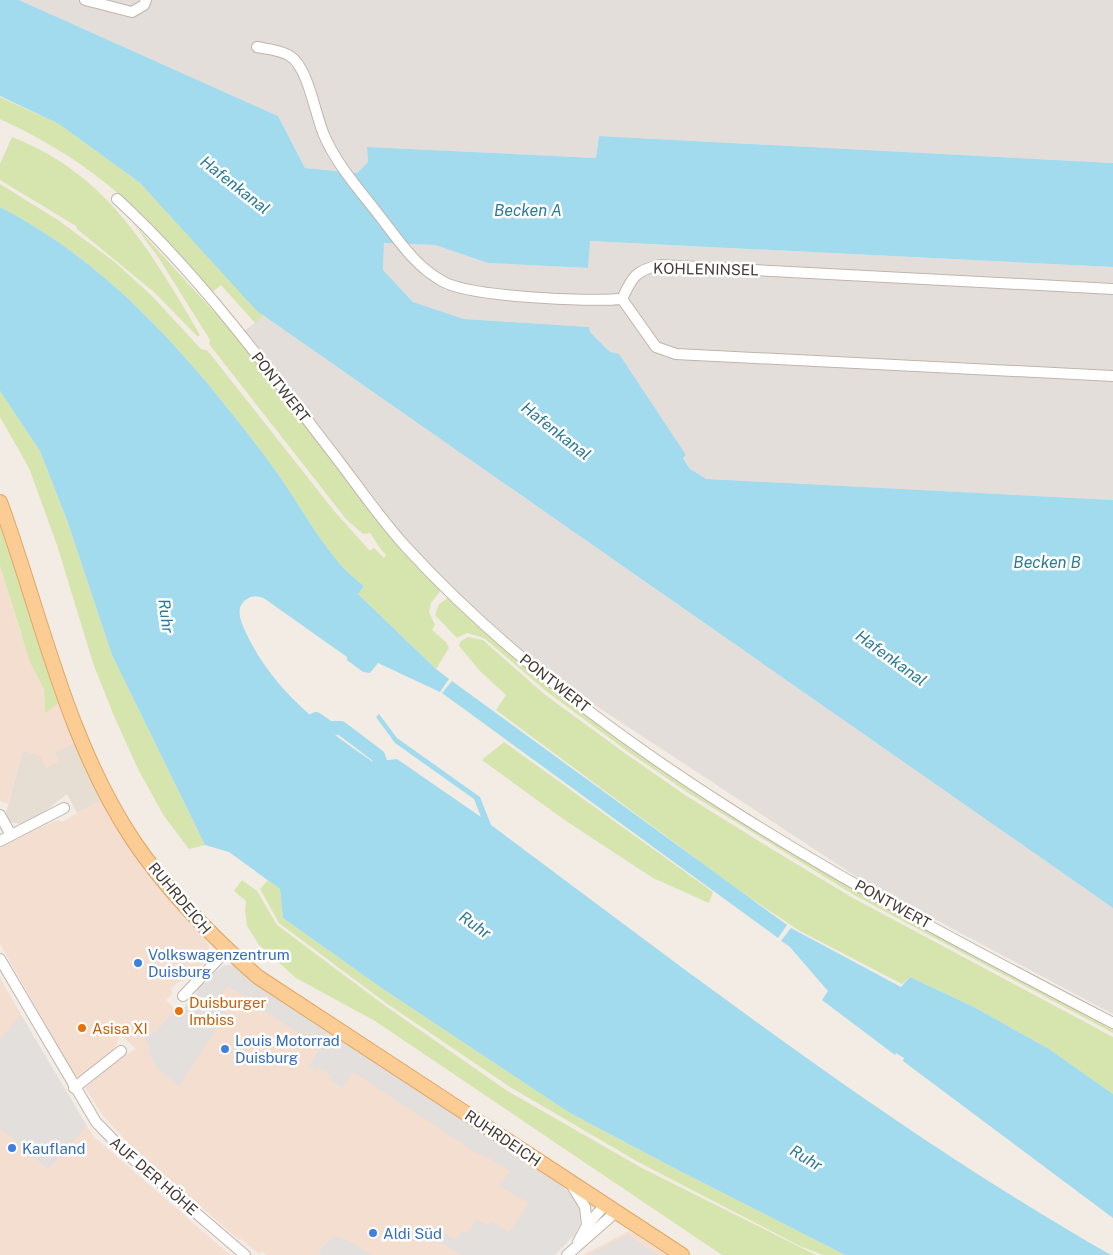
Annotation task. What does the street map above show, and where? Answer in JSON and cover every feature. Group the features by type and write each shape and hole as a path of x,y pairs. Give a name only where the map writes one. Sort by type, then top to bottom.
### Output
{"main road":[{"name":"RUHRDEICH","path":"0,502 65,696 84,745 106,794 132,838 156,872 227,950 258,976 682,1255"}],"street":[{"path":"85,0 132,12 144,5 146,0"},
{"path":"257,47 282,52 290,56 300,66 324,134 336,159 406,249 425,270 443,282 471,290 598,301 622,299 656,347 676,354 1113,376"},
{"name":"PONTWERT","path":"117,199 156,238 240,334 404,546 448,590 520,656 581,704 705,792 861,887 1113,1023"},
{"name":"KOHLENINSEL","path":"622,299 628,286 644,269 660,265 1113,289"},
{"path":"0,841 64,808"},
{"path":"0,815 11,835"},
{"path":"183,996 227,950"},
{"name":"AUF DER HÖHE","path":"0,959 74,1088 96,1122 126,1153 245,1255"},
{"path":"74,1088 121,1051"},
{"path":"571,1183 585,1207 587,1224"},
{"path":"576,1245 587,1224 611,1208"},
{"path":"567,1255 611,1208"}],"shaded area":[{"path":"19,0 1113,0 1113,163 599,136 596,158 367,147 368,162 357,173 305,168 278,116"},
{"path":"589,241 1113,267 1113,500 707,479 690,469 683,457 686,455 610,352 590,332 589,327 464,319 413,302 383,270 384,243 435,245 488,263 588,268"},
{"path":"264,316 1113,908 1113,1014 863,881 552,677 450,586 408,543 244,331"},
{"path":"0,566 19,629 44,689 45,712 60,702 75,743 55,752 60,762 46,768 40,756 23,750 8,804 0,801"},
{"path":"75,743 102,800 77,813 67,794 44,812 20,824 10,822 6,813 23,750 40,756"},
{"path":"102,800 123,836 150,875 204,937 209,946 209,954 203,963 189,978 177,983 170,990 173,993 166,1000 180,1014 182,1013 181,1010 194,999 198,989 207,979 223,966 230,965 569,1192 579,1208 580,1224 574,1235 555,1255 267,1255 262,1251 259,1254 241,1239 239,1240 129,1144 104,1117 85,1088 119,1059 136,1049 120,1034 116,1046 108,1056 80,1079 73,1073 0,944 0,848 41,827 59,820 61,822"},
{"path":"230,965 238,968 558,1182 576,1200 579,1208 580,1224 574,1235 555,1255 461,1255 428,1234 434,1226 455,1240 462,1231 467,1234 477,1219 488,1226 491,1221 509,1232 529,1203 499,1186 510,1171 482,1154 481,1156 353,1072 342,1088 329,1079 331,1076 318,1067 316,1070 309,1066 320,1048 228,986 215,1004 227,1013 179,1086 157,1068 147,1050 151,1048 144,1038 154,1033 176,1010 180,1014 182,1013 181,1010 194,999 198,989 207,979 223,966"},
{"path":"0,978 66,1093 94,1137 230,1255 0,1255"},
{"path":"21,1015 87,1126 48,1169 0,1128 0,1039"},
{"path":"629,1231 667,1255 583,1255"},
{"path":"627,1235 658,1255 589,1255"},
{"path":"334,1236 349,1241 372,1255 321,1255 318,1252"}],"green space":[{"path":"0,97 59,124 140,183 264,316 255,323 221,285 211,293 149,223 108,185 56,149 0,119"},
{"path":"12,137 46,153 75,172 101,194 124,219 163,274 200,335 198,337 154,292 77,229 76,226 0,180 0,164"},
{"path":"0,184 58,220 116,263 151,295 201,349 207,350 335,512 370,551 374,548 384,558 386,555 370,533 363,534 346,519 209,344 210,340 158,257 133,223 236,336 400,549 441,590 431,603 429,612 435,625 432,630 446,642 449,648 436,669 358,594 364,586 339,563 270,463 242,426 181,353 115,287 79,257 41,231 0,207"},
{"path":"0,391 40,451 68,523 112,655 205,845 189,849 164,816 138,769 114,716 93,663 57,545 29,468 0,417"},
{"path":"0,520 60,702 45,713 44,689 30,662 0,566"},
{"path":"449,597 517,660 570,702 703,796 1113,1027 1113,1033 854,895 690,794 627,751 546,691 484,638 467,633 457,638 435,615 439,604"},
{"path":"468,637 483,640 544,694 626,754 688,797 770,848 853,898 1113,1037 1113,1094 1049,1049 974,1007 910,977 902,984 800,931 737,889 496,710 506,695 480,671 459,646 461,641"},
{"path":"504,742 713,892 709,903 653,878 566,821 482,760"},
{"path":"242,880 257,891 277,925 384,1005 506,1090 640,1167 816,1255 722,1255 375,1021 296,978 259,945 247,926 246,901 234,891"},
{"path":"268,880 280,889 283,918 383,989 570,1113 845,1255 823,1255 800,1246 640,1163 510,1087 386,1003 279,923 260,889"}],"water":[{"path":"0,0 19,0 278,116 305,168 357,173 368,162 367,147 596,158 599,136 1113,163 1113,267 590,241 588,268 488,263 435,245 384,243 383,270 413,302 464,319 589,327 590,332 610,352 619,354 686,455 683,458 690,469 707,479 1113,500 1113,908 257,311 140,183 59,124 0,96"},
{"name":"Ruhr","path":"0,207 41,231 79,257 149,319 181,353 242,426 339,563 364,586 358,594 436,669 449,679 440,692 378,663 370,673 363,672 347,660 347,657 265,599 256,596 249,598 243,602 240,610 241,620 246,633 271,673 300,706 335,735 373,762 397,759 481,817 474,799 395,743 376,717 379,714 397,738 480,797 491,825 718,994 872,1104 950,1156 1030,1207 1111,1255 845,1255 570,1113 383,989 283,918 280,889 229,852 205,845 112,655 68,523 40,451 0,391"},
{"path":"452,681 787,925 778,938 442,693"},
{"path":"791,928 901,987 910,977 974,1007 1049,1049 1113,1094 1113,1218 903,1061 904,1058 896,1053 895,1055 822,1000 828,991 789,946 781,941"}],"waterway":[{"path":"314,720 316,719 329,728 341,728 378,756 380,761"}],"place":[{"name":"Volkswagenzentrum Duisburg","path":"138,963"},
{"name":"Duisburger Imbiss","path":"179,1011"},
{"name":"Asisa XI","path":"82,1028"},
{"name":"Louis Motorrad Duisburg","path":"225,1049"},
{"name":"Kaufland","path":"12,1148"},
{"name":"Aldi Süd","path":"373,1233"}],"water label":[{"name":"Hafenkanal","path":"235,185"},
{"name":"Becken A","path":"528,210"},
{"name":"Hafenkanal","path":"556,431"},
{"name":"Becken B","path":"1047,562"},
{"name":"Hafenkanal","path":"891,658"}]}
